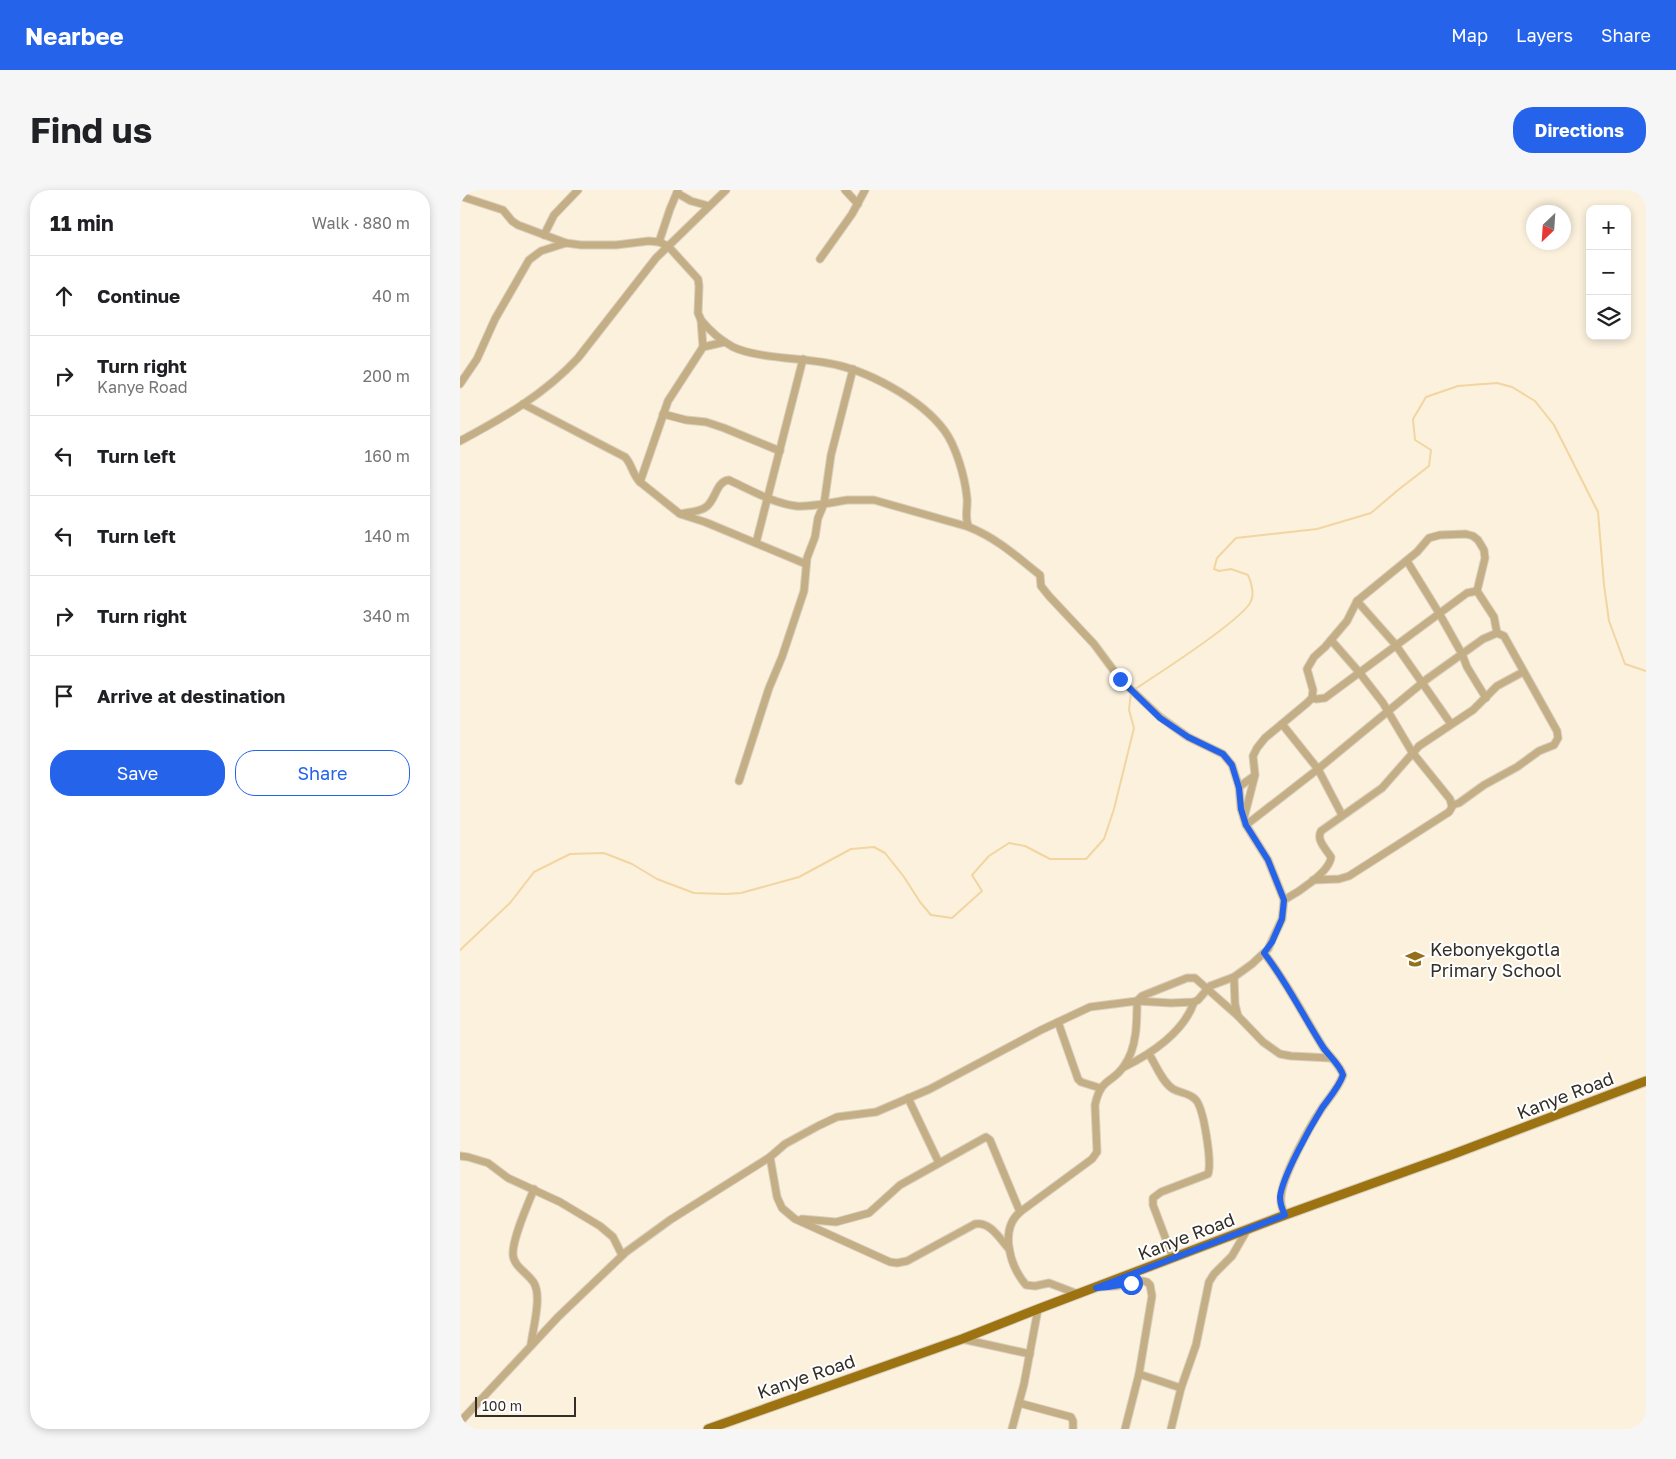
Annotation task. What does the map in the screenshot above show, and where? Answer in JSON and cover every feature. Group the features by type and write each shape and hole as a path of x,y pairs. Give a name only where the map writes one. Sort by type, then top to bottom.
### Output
{"main road":[{"name":"Kanye Road","path":"712,1428 962,1339 1285,1215 1451,1155 1646,1081"}],"street":[{"path":"544,235 554,215 578,190"},
{"path":"460,441 523,404 552,384 578,358 656,258 726,190"},
{"path":"845,190 858,204"},
{"path":"820,259 858,204 865,190"},
{"path":"659,242 678,191 691,201 709,206"},
{"path":"460,196 503,210 518,225 566,243 599,245 659,242 668,246 698,279 698,307 703,347 674,389 663,414 640,482"},
{"path":"460,384 477,359 495,319 529,260 541,251 566,243"},
{"path":"700,320 709,330 735,348 853,369 882,382 918,405 945,431 951,441 960,465 967,497 966,517 969,527"},
{"path":"703,347 725,342"},
{"path":"756,543 803,359"},
{"path":"739,780 769,688 782,657 804,591 806,564 815,537 818,518 824,504 831,455 853,369"},
{"path":"523,404 628,460 635,478 680,514 705,522 806,564"},
{"path":"663,414 724,428 780,451"},
{"path":"680,514 706,507 725,480 730,480 768,497 797,506 847,500 874,500 969,527 987,534 1040,575 1041,586 1048,596 1094,644 1120,679 1152,711 1182,733 1223,754 1232,765 1239,788 1245,822 1268,860 1284,900 1282,919 1272,942 1264,953 1234,977 1213,984 1194,1002 1189,1016 1178,1029 1149,1054 1124,1067 1100,1088 1095,1105 1098,1150 1096,1156 1014,1217 1009,1228 1009,1249 1012,1259 1026,1285 1035,1286 1048,1283 1078,1294"},
{"path":"1245,822 1254,752 1265,738 1312,698 1313,688 1308,675 1308,666 1347,621 1357,602 1407,561 1426,540 1432,536 1466,534 1473,536 1481,543 1484,554 1483,568 1477,591 1494,617 1497,633"},
{"path":"1407,561 1439,613 1462,654 1467,667 1486,698"},
{"path":"1312,698 1325,698 1467,592 1477,591"},
{"path":"1357,602 1396,644 1450,724"},
{"path":"1245,822 1318,769 1422,682 1483,639 1497,633 1504,636 1557,731 1557,740 1554,745 1539,751 1516,767 1484,785 1459,804 1452,805"},
{"path":"1313,880 1339,879 1349,876 1449,812 1452,805 1450,799 1412,752 1388,712 1359,672 1331,640"},
{"path":"1284,900 1313,880 1328,866 1331,859 1319,839 1319,833 1342,814 1382,788 1412,752 1429,738 1473,710 1497,686 1523,672"},
{"path":"1282,724 1318,769 1342,814"},
{"path":"1236,775 1251,778"},
{"path":"1239,788 1251,778"},
{"path":"1264,953 1283,980 1330,1058 1341,1070 1343,1077 1305,1139 1283,1184 1280,1201 1285,1215"},
{"path":"1234,977 1235,1004 1238,1016"},
{"path":"1124,1067 1135,1034 1137,1001 1145,994 1187,978 1195,978 1238,1016 1263,1042 1280,1054 1330,1058"},
{"path":"460,1422 558,1316 622,1255 670,1220 770,1157 785,1144 837,1118 868,1114 937,1085 1014,1044 1090,1007 1137,1001 1194,1002"},
{"path":"1058,1022 1078,1079 1081,1082 1100,1088"},
{"path":"1149,1054 1169,1085 1175,1090 1193,1097 1198,1102 1207,1140 1208,1174 1162,1192 1153,1198 1153,1205 1173,1258"},
{"path":"908,1098 939,1163"},
{"path":"795,1218 836,1222 869,1213 900,1185 982,1137 988,1138 1020,1212"},
{"path":"460,1156 488,1163 508,1178 534,1189 600,1226 613,1237 622,1255"},
{"path":"770,1157 777,1197 782,1208 795,1218 882,1258 897,1263 907,1261 980,1223 986,1224 1009,1249"},
{"path":"531,1345 536,1313 536,1289 529,1276 517,1265 513,1254 517,1235 534,1189"},
{"path":"1170,1429 1181,1388 1196,1345 1210,1282 1214,1274 1232,1256 1247,1230"},
{"path":"1096,1288 1143,1281 1150,1285 1152,1296 1139,1374 1125,1429"},
{"path":"1012,1429 1030,1354 1038,1309"},
{"path":"962,1339 1030,1354"},
{"path":"1139,1374 1181,1388"},
{"path":"1019,1403 1071,1417 1073,1429"}],"waterway":[{"path":"1135,689 1233,621 1251,601 1253,591 1248,575 1231,569 1219,571 1214,569 1217,558 1236,538 1317,529 1371,513 1429,466 1431,450 1415,440 1413,419 1426,397 1458,386 1497,383 1512,387 1535,401 1554,425 1598,512 1609,621 1625,664 1646,671"},
{"path":"460,950 510,903 534,872 570,854 604,853 632,864 657,879 694,893 726,894 741,893 799,877 851,849 874,847 885,853 931,915 952,918 982,891 972,875 989,856 1009,843 1025,846 1050,859 1086,859 1104,839 1114,809 1134,728 1129,710 1131,692"}],"place":[{"name":"Kebonyekgotla Primary School","path":"1415,959"}],"route":[{"path":"1120,679 1160,718 1188,737 1223,754 1232,765 1236,775 1241,809 1246,825 1268,860 1284,900 1282,919 1272,942 1264,953 1283,980 1322,1046 1343,1073 1340,1083 1321,1110 1283,1184 1280,1201 1285,1215 1096,1288 1131,1283"}]}
